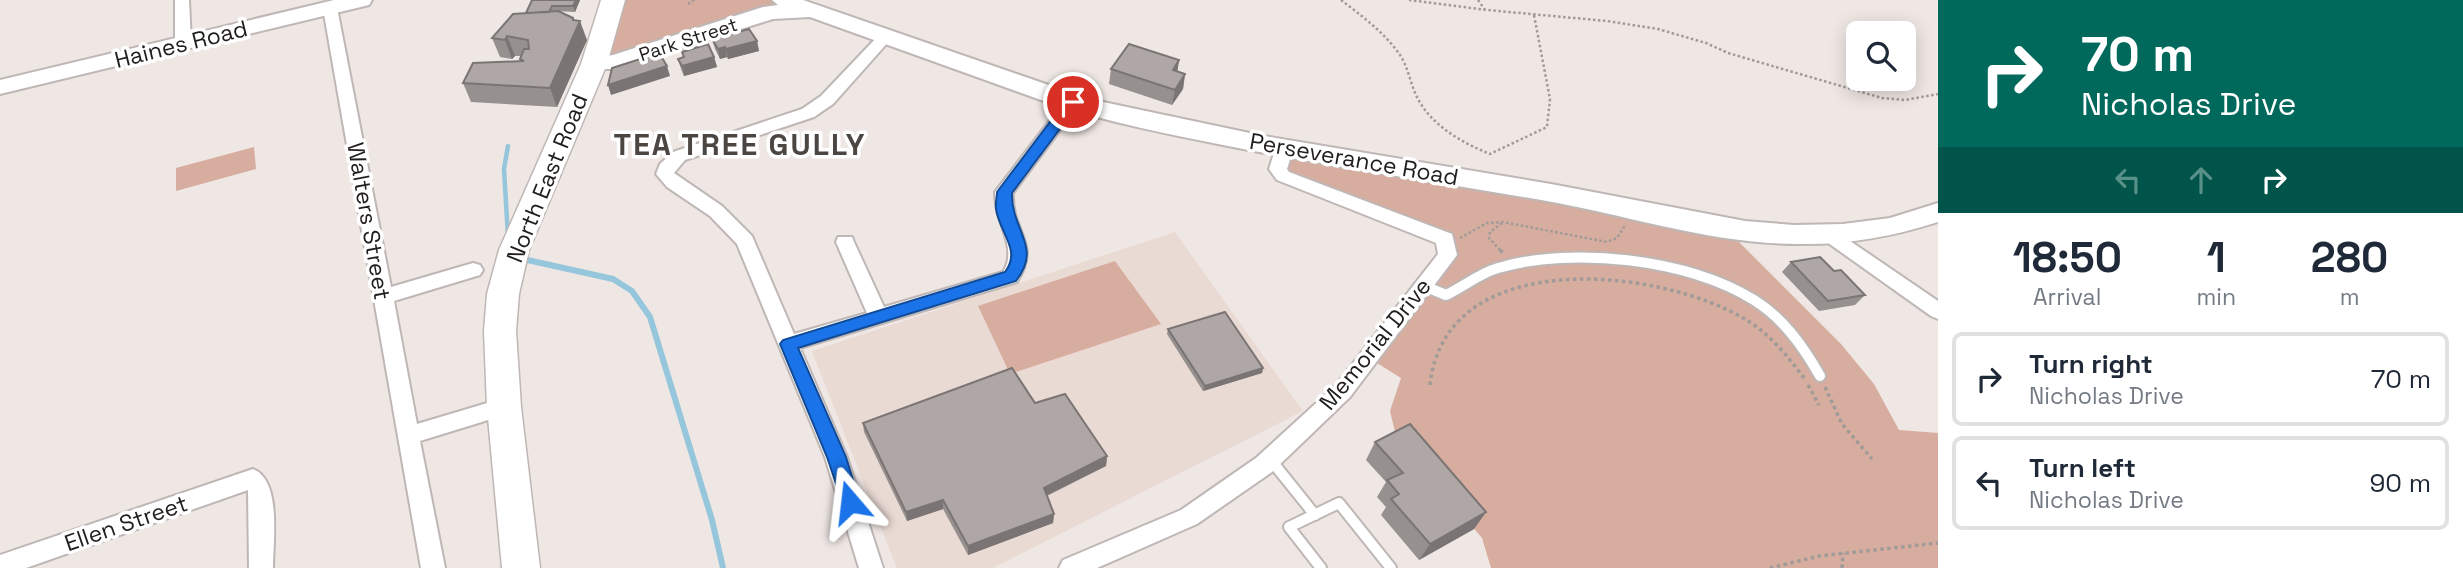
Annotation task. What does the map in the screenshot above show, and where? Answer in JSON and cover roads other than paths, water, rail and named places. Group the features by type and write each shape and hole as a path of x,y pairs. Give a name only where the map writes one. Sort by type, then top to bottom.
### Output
{"main road":[{"name":"North East Road","path":"521,568 504,407 500,331 503,294 514,250 594,64 614,0"}],"street":[{"path":"182,0 183,43"},
{"name":"Haines Road","path":"0,87 361,0"},
{"name":"Park Street","path":"594,64 615,62 776,4 824,15"},
{"name":"Walters Street","path":"330,8 433,568"},
{"name":"Perseverance Road","path":"824,15 1073,102 1285,147 1720,227 1831,235 1883,230 1938,212"},
{"path":"871,568 836,457 745,241 716,211 673,183 665,174 666,168 680,156 808,113 827,100 886,37"},
{"path":"789,344 1010,276 1018,266 1020,250 1004,210 1004,192 1073,102"},
{"name":"Memorial Drive","path":"1071,568 1189,517 1270,459 1343,391 1424,286 1447,247 1283,176 1278,169 1285,147"},
{"path":"1831,235 1938,311"},
{"path":"845,242 879,317"},
{"path":"383,297 473,270"},
{"path":"409,435 504,407"},
{"name":"Ellen Street","path":"0,566 253,479 261,491 261,568"}],"lane":[{"path":"1424,286 1446,295 1496,269 1546,259 1580,257 1692,274 1728,286 1753,299 1776,317 1795,335 1820,376"},
{"path":"1270,459 1315,514"},
{"path":"1321,568 1289,527 1339,503 1391,568"}],"waterway":[{"path":"508,146 504,169 508,237"},
{"path":"523,259 613,279 632,291 650,317 712,520 723,568"}],"district":[{"name":"TEA TREE GULLY","path":"740,145"}]}
